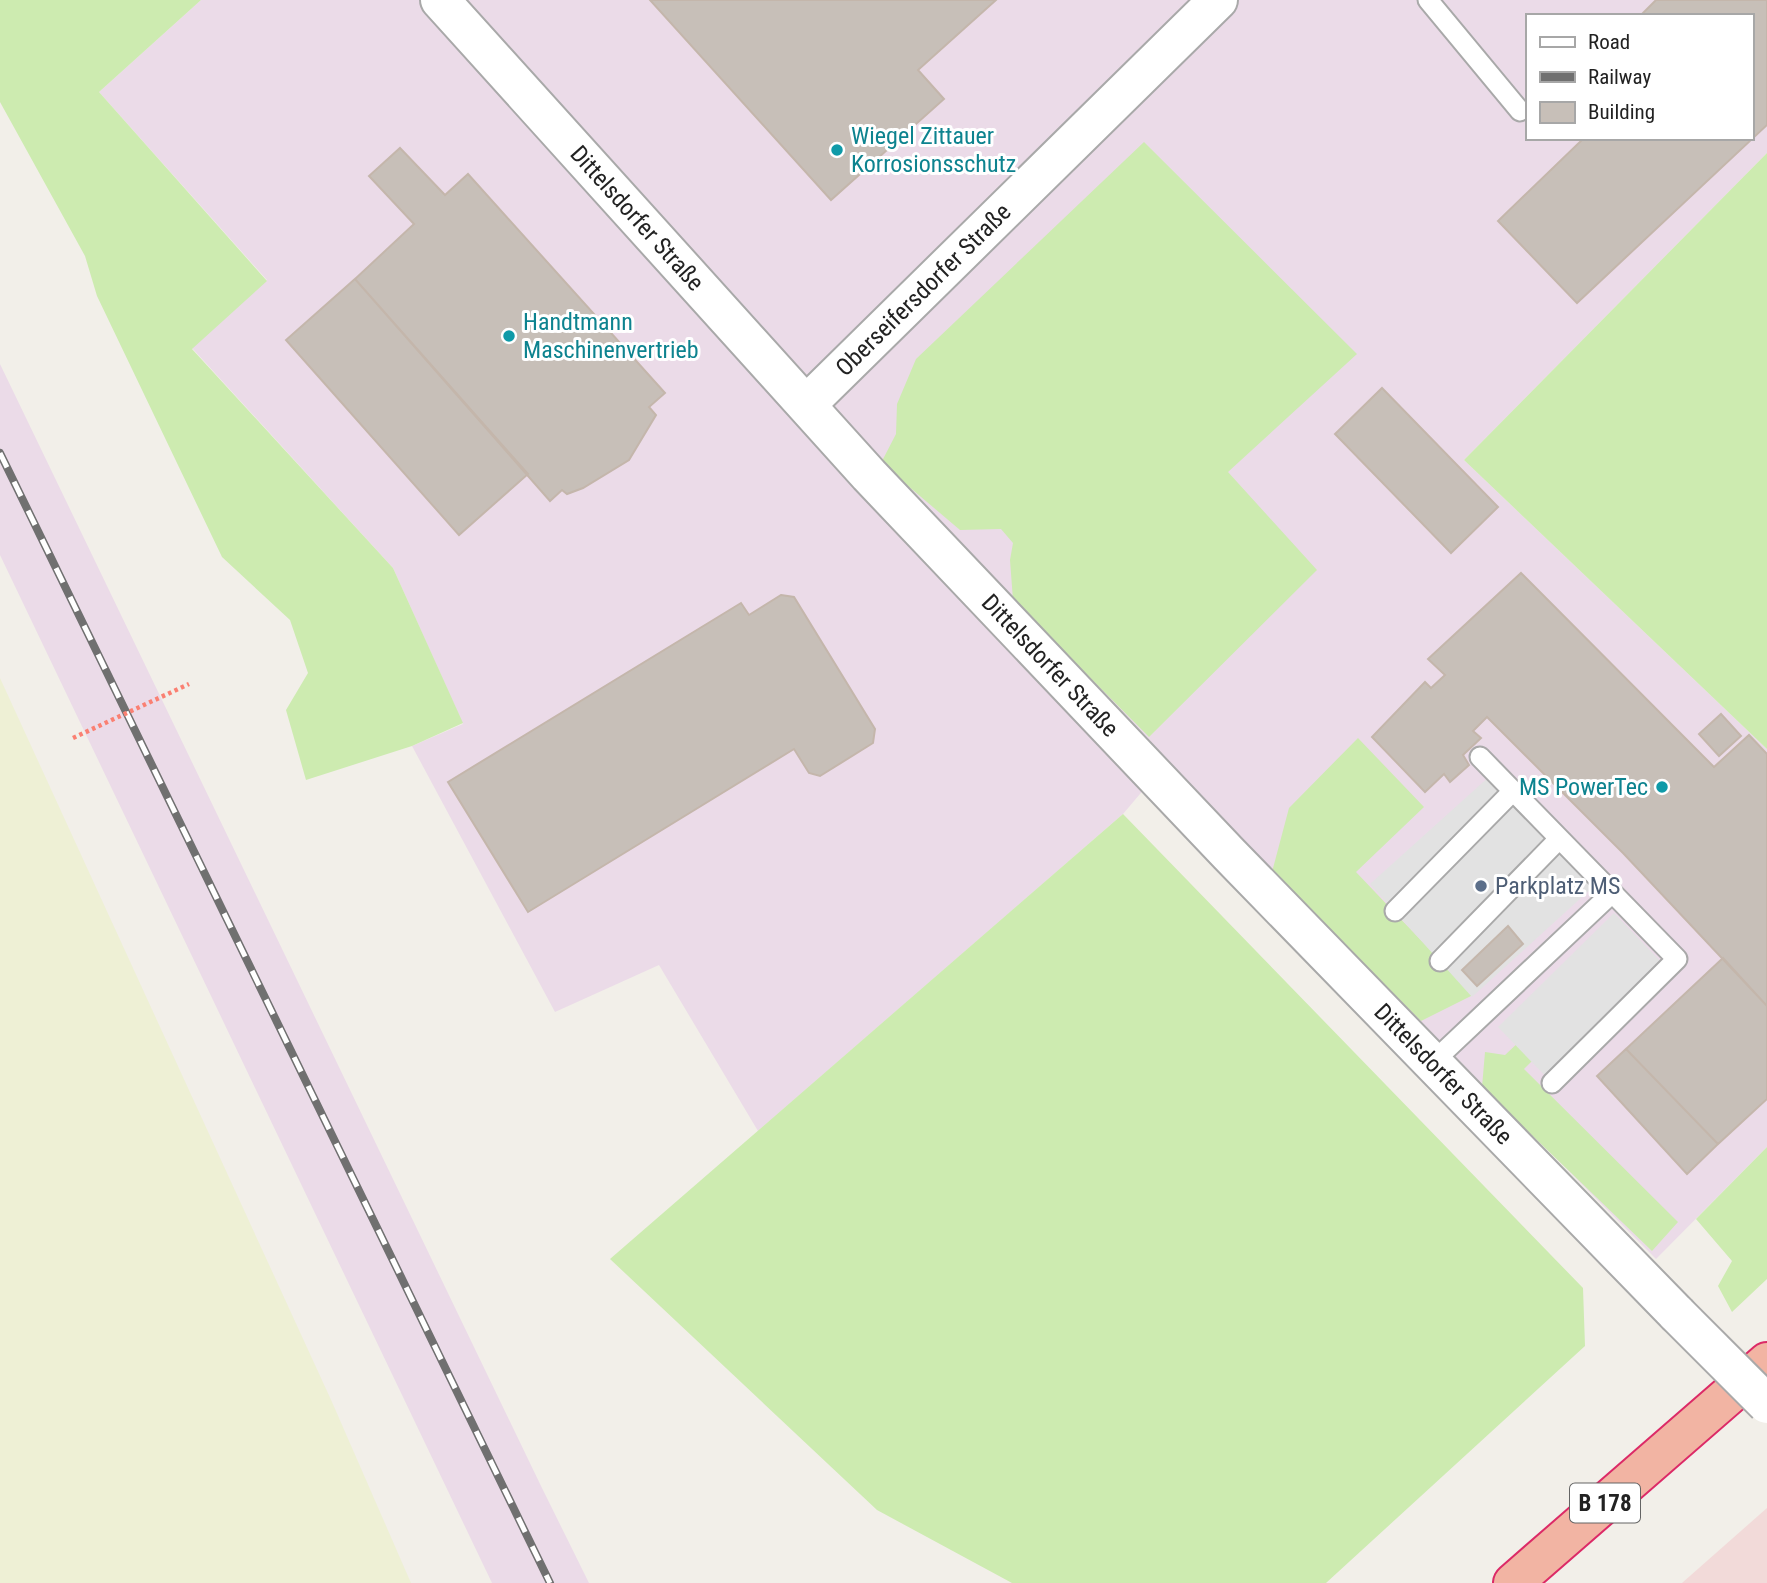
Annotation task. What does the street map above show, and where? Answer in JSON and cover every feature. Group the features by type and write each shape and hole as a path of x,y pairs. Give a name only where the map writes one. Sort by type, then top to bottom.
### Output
{"highway":[{"name":"B 178","path":"1513,1583 1767,1362"}],"street":[{"name":"Dittelsdorfer Straße","path":"440,0 869,475 1220,844 1767,1404"},
{"name":"Oberseifersdorfer Straße","path":"807,404 1218,0"}],"lane":[{"path":"1428,0 1521,111"},
{"path":"1480,757 1677,959 1552,1083"},
{"path":"1395,911 1513,791"},
{"path":"1440,961 1559,839"},
{"path":"1434,1062 1612,893"}],"path":[{"path":"73,738 189,684"}],"shaded area":[{"path":"201,0 1767,0 1767,153 1464,460 1767,749 1767,1147 1656,1259 1272,872 1168,761 1123,814 758,1131 659,965 555,1012 412,746 463,724 393,568 192,348 267,280 99,92"},
{"path":"0,364 589,1583 492,1583 0,555"},
{"name":"Parkplatz MS","path":"1491,775 1592,888 1472,997 1370,884"},
{"name":"Parkplatz MS","path":"1614,913 1669,970 1552,1083 1498,1027"},
{"path":"1767,1508 1767,1583 1682,1583"}],"green space":[{"path":"0,0 201,0 99,92 267,281 192,349 393,568 463,723 412,746 306,780 286,710 308,673 290,620 222,557 97,296 85,256 0,102"},
{"path":"1144,142 1357,354 1228,472 1317,570 1149,737 1013,600 1010,560 1013,543 1001,529 960,530 881,463 896,434 897,404 916,359"},
{"path":"1767,153 1767,749 1464,460"},
{"path":"0,678 332,1402 411,1583 0,1583"},
{"path":"1358,738 1424,807 1356,872 1473,995 1421,1021 1272,872 1289,808"},
{"path":"1123,814 1583,1288 1585,1346 1326,1583 1012,1583 877,1510 610,1259"},
{"path":"1610,956 1623,970 1524,1069 1678,1222 1652,1251 1482,1087 1485,1052 1505,1055"},
{"path":"1767,1147 1767,1279 1732,1312 1718,1286 1732,1261 1696,1219"}],"building":[{"name":"Wiegel Zittauer Korrosionsschutz","path":"650,0 996,0 918,70 944,99 831,200"},
{"path":"1656,0 1767,0 1767,125 1753,138 1753,14 1642,14"},
{"path":"1582,140 1751,140 1577,303 1498,221"},
{"name":"Handtmann Maschinenvertrieb","path":"400,148 445,195 468,174 665,393 649,407 656,415 629,460 583,488 567,494 562,490 550,501 355,279 414,224 369,176"},
{"path":"355,279 528,474 459,535 286,340"},
{"path":"1382,388 1498,507 1451,553 1335,434"},
{"name":"MS PowerTec","path":"1521,573 1714,767 1749,735 1767,754 1767,1006 1623,853 1487,717 1473,731 1481,738 1463,755 1469,765 1450,782 1444,774 1425,792 1372,737 1425,682 1431,688 1445,675 1428,659"},
{"path":"781,595 794,597 875,729 873,743 820,776 809,773 794,749 528,912 448,782 741,603 749,615"},
{"path":"1721,714 1741,736 1719,756 1699,734"},
{"path":"1508,926 1523,944 1477,986 1462,970"},
{"path":"1723,958 1767,1006 1767,1099 1718,1144 1626,1049"},
{"path":"1626,1049 1718,1144 1687,1174 1597,1076"}],"railway":[{"path":"0,453 550,1583"}],"place":[{"name":"Wiegel Zittauer Korrosionsschutz","path":"837,150"},
{"name":"Handtmann Maschinenvertrieb","path":"509,336"},
{"name":"MS PowerTec","path":"1662,787"},
{"name":"Parkplatz MS","path":"1481,886"}]}
